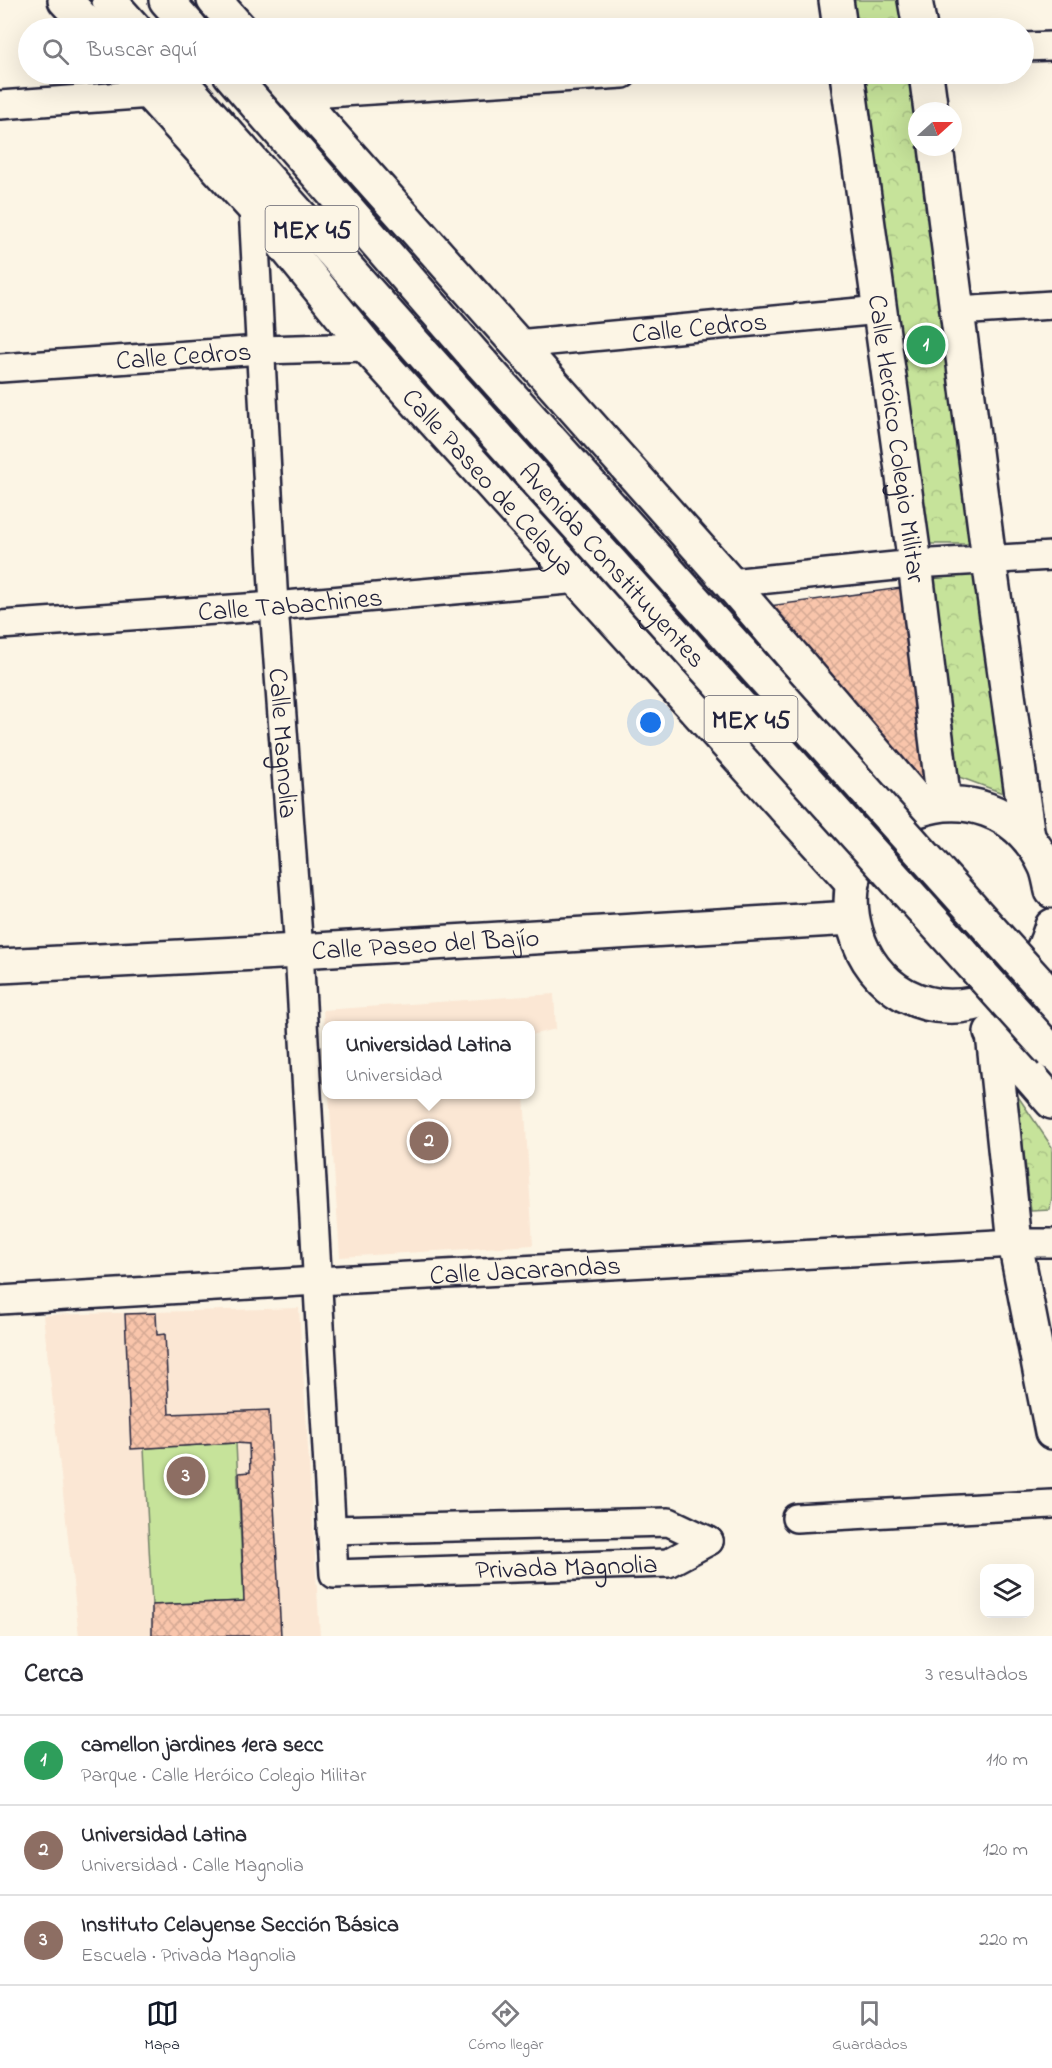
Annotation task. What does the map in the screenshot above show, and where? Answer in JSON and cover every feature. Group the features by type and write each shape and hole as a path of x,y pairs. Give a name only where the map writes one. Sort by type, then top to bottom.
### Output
{"main road":[{"path":"65,0 82,18"},
{"path":"109,0 125,18"},
{"path":"166,0 182,18"},
{"path":"214,0 238,18"},
{"path":"836,0 839,18"},
{"path":"915,0 918,18"},
{"path":"161,84 345,320"},
{"name":"Calle Paseo de Celaya","path":"161,84 253,207 367,347 853,883"},
{"name":"Avenida Constituyentes","path":"162,84 451,385 1052,1053"},
{"name":"Avenida Constituyentes","path":"239,84 482,364 1052,998"},
{"path":"248,84 431,248"},
{"path":"286,84 730,583 829,698 933,805"},
{"name":"Calle Heróico Colegio Militar","path":"848,84 915,564 933,805"},
{"path":"927,84 930,102"},
{"path":"937,156 989,560 1028,837"},
{"path":"1049,944 1031,970 1014,987 992,999 968,1006 936,1005 905,995 880,976 861,949 852,918 853,883 862,858 877,836 898,819 933,805 975,805 1004,817 1028,837 1046,866 1052,891"},
{"name":"Calle Paseo del Bajío","path":"0,966 299,951 852,918"},
{"path":"968,1006 1052,1102"},
{"path":"993,1034 1015,1243 1052,1432"}],"street":[{"path":"1034,46 1052,45"},
{"path":"0,105 127,84"},
{"name":"Calle Magnolia","path":"253,207 274,606 299,951 316,1281"},
{"path":"957,311 1052,305"},
{"name":"Calle Cedros","path":"517,344 880,310"},
{"name":"Calle Cedros","path":"0,368 261,350 367,347"},
{"path":"730,583 915,564 1052,556"},
{"name":"Calle Tabachines","path":"0,625 274,606 579,579"},
{"path":"737,754 763,747 788,732 829,698"},
{"name":"Calle Jacarandas","path":"0,1300 1015,1243 1052,1243"},
{"name":"Privada Magnolia","path":"316,1281 331,1530 334,1574 668,1563 709,1541 669,1522 331,1530"},
{"path":"796,1518 1052,1504"},
{"path":"513,1526 518,1568"}],"shaded area":[{"path":"554,994 556,1029 535,1034 535,1021 324,1021 323,1010"},
{"path":"329,1099 524,1099 533,1245 340,1257"},
{"path":"299,1308 320,1636 79,1636 43,1315"}],"green space":[{"path":"852,0 904,0 907,18 855,18"},
{"path":"866,84 917,84 917,102 908,102 908,156 927,156 976,544 927,544"},
{"path":"978,573 1011,796 959,777 933,577"},
{"path":"1017,1095 1052,1147 1050,1210 1031,1211"},
{"path":"236,1443 244,1601 152,1605 144,1448"}],"building":[{"path":"901,588 933,780 924,782 769,606"},
{"path":"156,1313 157,1335 165,1334 169,1414 269,1410 281,1636 152,1636 152,1605 244,1601 239,1473 250,1472 249,1444 131,1449 125,1314"}],"place":[{"name":"camellon jardines 1era secc","path":"926,345"},
{"name":"Universidad Latina","path":"429,1141"},
{"name":"Instituto Celayense Sección Básica","path":"186,1476"}]}
